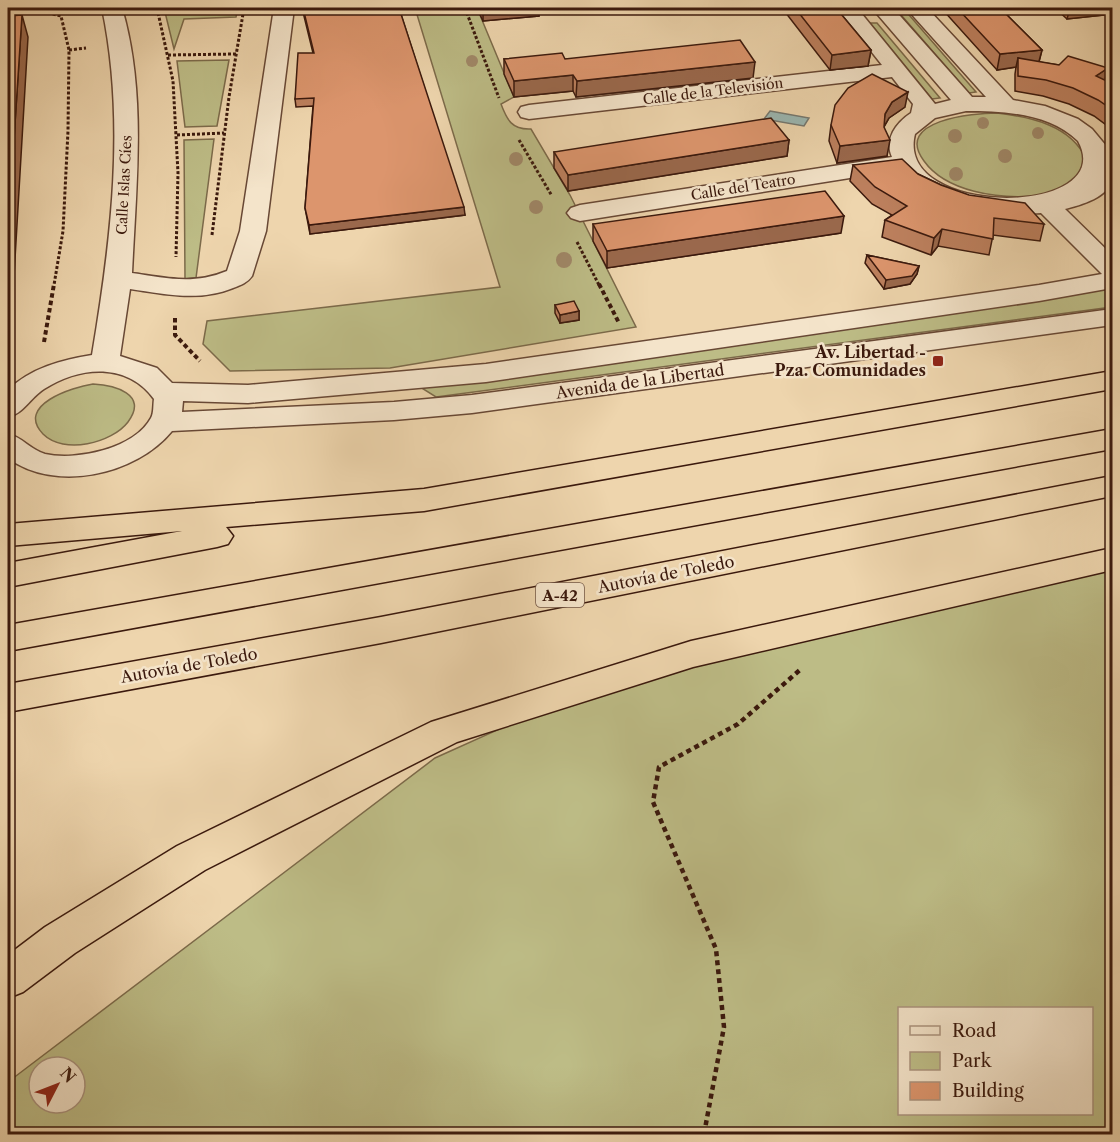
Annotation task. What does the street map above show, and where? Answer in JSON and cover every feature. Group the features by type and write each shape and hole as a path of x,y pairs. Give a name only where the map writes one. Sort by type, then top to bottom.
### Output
{"highway":[{"path":"8,575 396,503 1113,380"},
{"path":"8,638 1113,439"},
{"name":"Autovía de Toledo","path":"8,698 381,630 1113,486"},
{"path":"8,535 396,503"},
{"path":"8,979 60,940 191,858 444,732 691,654 1113,559"}],"street":[{"name":"Calle Islas Cíes","path":"105,362 118,279 127,121 120,44 112,8"},
{"path":"118,279 176,288 206,287 239,276 253,231 284,8"},
{"path":"882,8 966,105"},
{"path":"916,8 1006,106"},
{"path":"857,11 897,70 924,104 922,116"},
{"name":"Calle de la Televisión","path":"529,112 897,70"},
{"path":"966,105 1006,106 1056,118 1102,140 1105,166 1102,177 1089,191 1077,198 1047,205 1014,207 966,199 934,186 912,170 900,150 901,137 909,124 922,116 938,110 966,105"},
{"name":"Calle del Teatro","path":"580,213 906,162"},
{"path":"1047,205 1113,269"},
{"name":"Avenida de la Libertad","path":"166,392 249,394 486,373 1113,280"},
{"name":"Avenida de la Libertad","path":"165,422 394,411 471,404 1113,317"},
{"path":"8,386 35,381 58,371 105,362 145,372 162,385 169,402 165,422 155,435 138,447 112,460 84,466 60,467 30,461 17,455 8,444"},
{"path":"8,408 15,397 35,381"}],"path":[{"path":"157,8 173,81 177,135 175,335 203,366"},
{"path":"206,287 224,133 244,8"},
{"path":"465,8 501,105"},
{"path":"8,12 44,12 61,16 69,50 63,231 46,339 42,345"},
{"path":"168,55 236,54"},
{"path":"177,135 224,133"},
{"path":"517,136 552,196"},
{"path":"574,237 624,332"},
{"path":"704,1134 724,1027 716,949 653,802 659,767 738,724 801,669"}],"green space":[{"path":"164,8 238,8 236,17 184,19 174,49"},
{"path":"415,8 477,8 514,97 501,104 506,115 515,126 531,129 570,195 636,327 390,368 230,371 203,344 207,321 500,287"},
{"path":"895,8 903,8 976,92 969,93"},
{"path":"870,23 877,23 940,98 932,99"},
{"path":"229,60 217,126 185,127 177,61"},
{"path":"997,113 1036,120 1070,138 1086,159 1073,184 1034,196 990,194 974,191 946,180 924,161 917,147 919,136 927,128 956,117"},
{"path":"214,139 196,278 185,279 184,140"},
{"path":"1103,289 1112,292 1112,307 436,397 420,387 778,339"},
{"path":"93,384 119,389 132,398 133,412 121,429 100,441 75,445 63,444 43,434 36,424 36,414 41,406 61,393"},
{"path":"1112,566 1112,1134 8,1134 8,1082 27,1068 27,1115 87,1115 87,1055 44,1055 435,758 586,690"}],"water":[{"path":"770,111 809,118 804,126 764,119"}],"building":[{"path":"303,8 399,8 464,207 309,225 305,208 314,98 295,99 298,53 314,53"},
{"path":"795,8 836,8 871,50 832,55"},
{"path":"957,8 1000,8 1042,50 1000,54"},
{"path":"22,15 8,232 8,16"},
{"path":"740,40 755,62 577,81 573,75 514,81 504,59 562,53 565,59"},
{"path":"1068,56 1108,68 1096,76 1113,84 1113,110 1073,88 1046,80 1018,76 1018,58 1059,65"},
{"path":"872,74 908,92 892,102 885,114 884,127 890,140 840,146 831,125 835,105 848,88"},
{"path":"771,118 789,140 568,175 554,152"},
{"path":"902,159 918,174 941,185 969,195 1025,203 1044,224 994,218 993,239 942,229 934,238 885,220 907,206 875,187 853,165"},
{"path":"825,191 844,216 607,251 593,224"},
{"path":"867,255 919,266 912,276 886,280"},
{"path":"574,301 579,311 560,315 555,305"}],"place":[{"name":"Av. Libertad - Pza. Comunidades","path":"938,361"}]}
